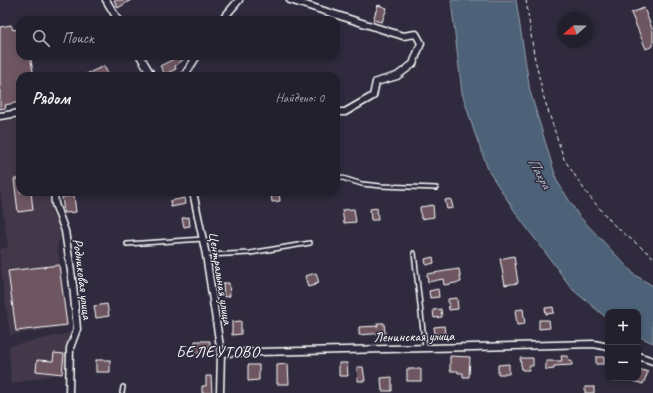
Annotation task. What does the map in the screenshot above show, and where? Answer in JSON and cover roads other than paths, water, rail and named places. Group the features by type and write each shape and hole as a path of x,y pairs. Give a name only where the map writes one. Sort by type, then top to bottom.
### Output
{"street":[{"path":"106,0 116,16"},
{"path":"225,16 239,0"},
{"path":"290,0 340,16"},
{"path":"340,16 402,36 416,34 421,44 413,64 397,76 376,82 374,96 345,112 340,112"},
{"path":"142,60 150,72"},
{"path":"187,72 194,60"},
{"path":"0,116 16,114"},
{"name":"Родниковая улица","path":"55,196 65,231 73,284 77,329 70,348 69,393"},
{"name":"Центральная улица","path":"195,196 206,255 221,353 220,393"},
{"name":"Ленинская улица","path":"221,353 594,344 605,346"},
{"path":"641,357 653,361"}],"lane":[{"path":"340,177 362,184 436,188"},
{"path":"127,244 203,239"},
{"path":"206,255 250,253 310,243"},
{"path":"414,253 425,348"},
{"path":"122,393 123,387"}],"water":[{"name":"Пахра","path":"451,0 516,0 530,91 557,181 579,216 635,275 653,286 653,343 641,337 641,309 605,309 605,317 573,290 518,216 489,172 462,93"}],"district":[{"name":"БЕЛЕУТОВО","path":"218,351"}]}
